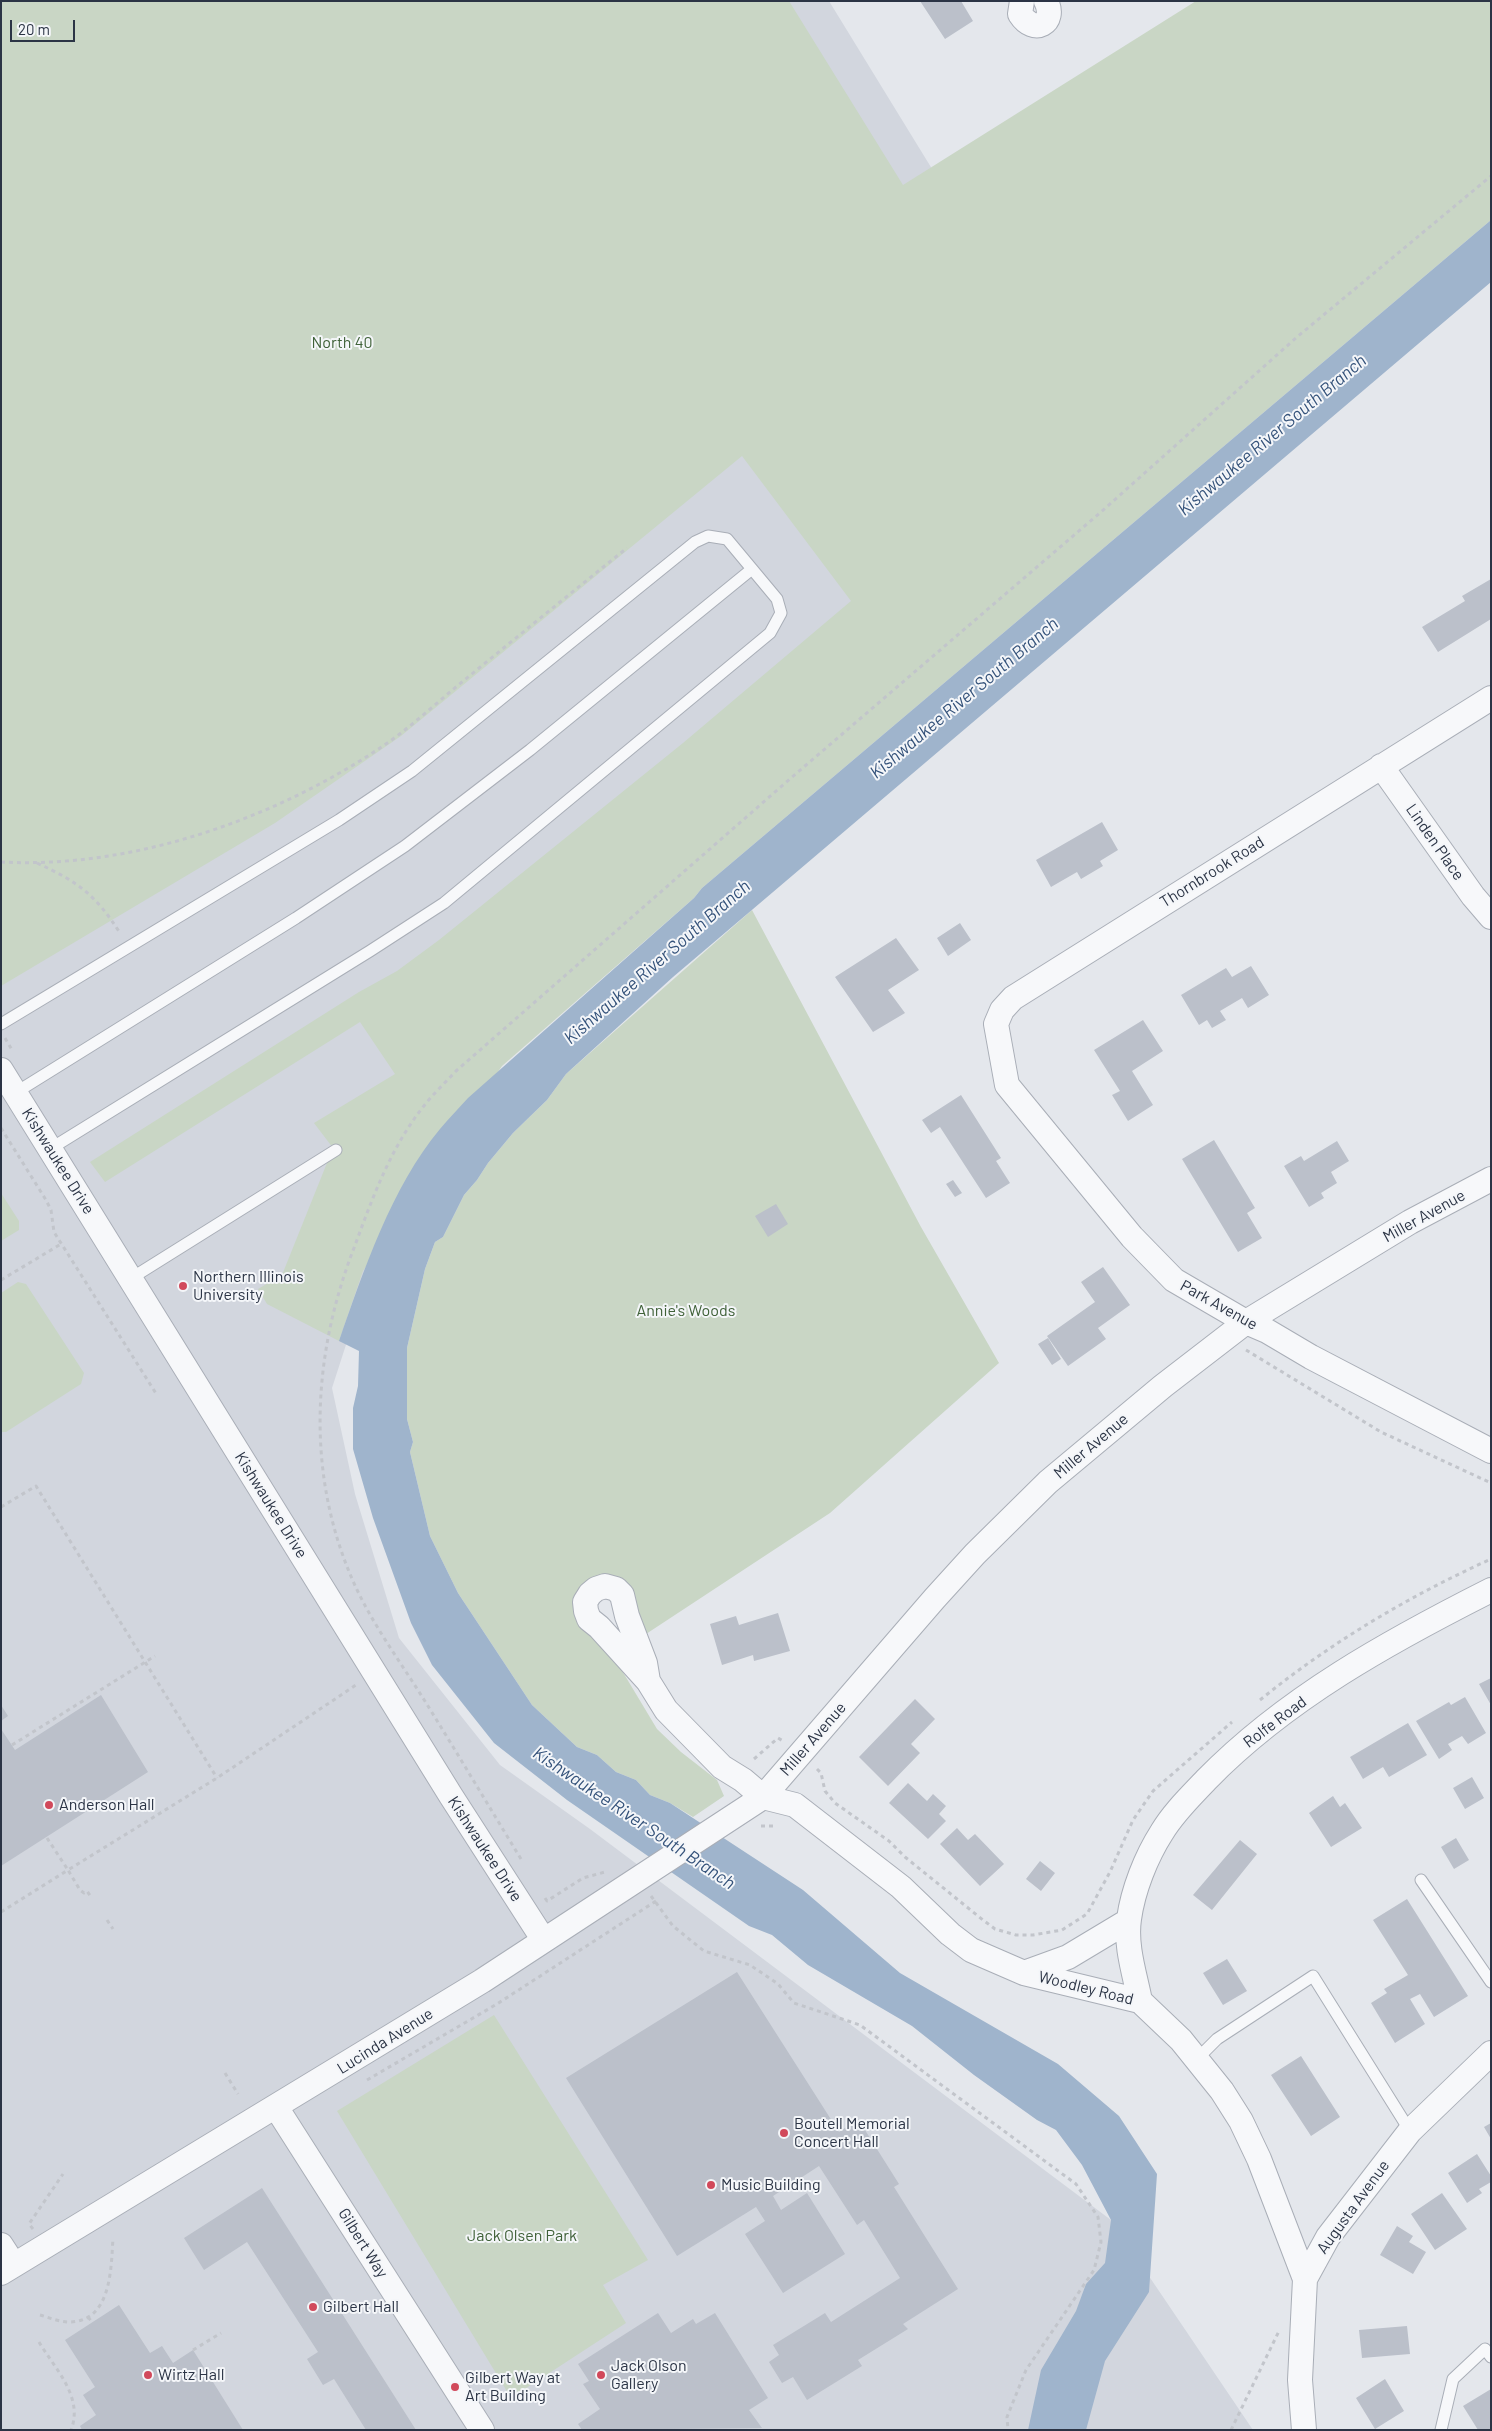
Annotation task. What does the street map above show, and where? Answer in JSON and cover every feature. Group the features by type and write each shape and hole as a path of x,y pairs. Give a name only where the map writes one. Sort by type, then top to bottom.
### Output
{"street":[{"path":"1022,1 1020,14 1026,22 1034,26 1040,26 1048,20 1050,11 1046,1"},
{"name":"Thornbrook Road","path":"1007,1085 996,1024 1002,1010 1013,998 1491,698"},
{"name":"Linden Place","path":"1380,766 1473,896 1491,917"},
{"name":"Kishwaukee Drive","path":"1,1070 375,1673 543,1939"},
{"name":"Park Avenue","path":"1007,1085 1132,1237 1174,1280 1246,1322 1267,1331 1311,1357 1491,1451"},
{"name":"Miller Avenue","path":"763,1797 935,1598 975,1554 1042,1488 1162,1386 1246,1322 1410,1222 1491,1178"},
{"name":"Rolfe Road","path":"1140,2001 1128,1939 1128,1921 1137,1887 1153,1847 1162,1831 1189,1798 1227,1759 1257,1733 1331,1680 1433,1619 1491,1590"},
{"path":"648,1681 666,1710 690,1736 722,1767 736,1775 763,1797"},
{"name":"Lucinda Avenue","path":"7,2269 482,1981 543,1939 763,1797"},
{"name":"Woodley Road","path":"763,1797 795,1806 901,1887 957,1939 977,1953 1024,1974 1140,2001 1198,2059 1222,2091 1259,2159 1305,2279"},
{"path":"1024,1974 1068,1957 1128,1921"},
{"name":"Augusta Avenue","path":"1304,2430 1300,2380 1305,2279 1328,2236 1410,2131 1491,2053"},
{"name":"Gilbert Way","path":"276,2107 482,2430"},
{"path":"1,2245 7,2269"}],"lane":[{"path":"1,1024 338,820 412,771 695,542 708,536 727,539 777,599 782,613 770,633 444,903 370,951 50,1149"},
{"path":"15,1093 288,923 405,846 530,750 752,569"},
{"path":"130,1279 336,1150"},
{"path":"1421,1880 1491,1982"},
{"path":"1198,2059 1217,2039 1313,1976 1410,2131"},
{"path":"1441,2430 1453,2379 1486,2348 1491,2357"}],"path":[{"path":"523,1862 364,1603 340,1549 326,1496 320,1456 319,1398 328,1333 336,1298 349,1260 377,1185 398,1144 423,1107 456,1071 791,778 1101,512 1297,337 1491,176"},
{"path":"1,862 78,859 139,850 189,837 247,818 313,787 382,747 627,548"},
{"path":"36,862 69,878 86,891 100,904 129,947"},
{"path":"1,1128 46,1200 51,1210 54,1232 61,1244 157,1395"},
{"path":"1,1280 61,1244"},
{"path":"1243,1349 1381,1432 1491,1483"},
{"path":"1,1506 36,1486 217,1778"},
{"path":"1253,1705 1302,1668 1389,1611 1491,1559"},
{"path":"12,1745 155,1656"},
{"path":"1,1912 217,1778 375,1673"},
{"path":"736,1775 778,1738 821,1773 825,1791 835,1802 889,1841 905,1857 983,1920 995,1928 1016,1935 1033,1935 1062,1930 1087,1914 1110,1872 1133,1820 1153,1791 1238,1718"},
{"path":"47,1838 80,1890 84,1893 88,1891 92,1897"},
{"path":"542,1893 547,1901 583,1878 608,1871"},
{"path":"641,1877 673,1926 704,1951 750,1965 778,1984 794,2003 860,2025 1076,2184 1098,2216 1101,2242 1094,2270 1026,2370 1008,2417 1008,2430"},
{"path":"364,2082 497,2004 656,1901"},
{"path":"107,1920 113,1929"},
{"path":"225,2073 238,2094"},
{"path":"29,2224 63,2174"},
{"path":"40,2315 71,2322 88,2317 101,2304 110,2280 112,2238"},
{"path":"88,2317 92,2322"},
{"path":"1231,2430 1282,2325"},
{"path":"193,2350 221,2333"},
{"path":"39,2342 74,2399 76,2412 71,2430"}],"shaded area":[{"name":"Northern Illinois University","path":"1,1 829,1 937,177 1491,1 452,1071 398,1184 332,1388 355,1494 399,1638 500,1765 590,1829 1111,2220 1253,2430 1,2430"}],"green space":[{"name":"North 40","path":"1,1 789,1 903,185 1196,1 1491,1 1491,220 702,888 694,898 502,1066 363,1271 339,1341 267,1304 258,1289 282,1275 333,1148 314,1123 395,1074 360,1022 105,1182 90,1162 359,992 397,971 439,940 683,743 851,601 742,456 401,736 275,823 1,986"},
{"name":"Annie's Woods","path":"752,910 921,1227 999,1363 830,1513 643,1636 610,1576 581,1626 590,1635 603,1639 657,1729 681,1752 717,1780 724,1796 693,1817 670,1803 650,1795 636,1780 616,1772 597,1755 577,1747 532,1705 458,1593 430,1536 410,1452 413,1442 407,1419 407,1348 425,1269 435,1242 443,1237 464,1195 488,1163 513,1133 547,1100 566,1074"},
{"path":"1,1193 19,1221 19,1230 1,1241"},
{"path":"18,1282 26,1284 84,1373 81,1384 6,1432 1,1432 1,1293"},
{"name":"Jack Olsen Park","path":"494,2015 648,2260 603,2285 626,2323 511,2398 337,2111"}],"water":[{"name":"Kishwaukee River South Branch","path":"1491,220 1491,282 673,977 566,1074 547,1100 513,1133 488,1163 464,1195 443,1237 435,1242 425,1269 407,1348 407,1419 413,1442 410,1452 430,1536 458,1593 532,1705 577,1747 597,1755 616,1772 636,1780 650,1795 670,1803 803,1890 900,1973 1058,2064 1119,2116 1157,2174 1149,2292 1105,2361 1086,2430 1028,2430 1041,2370 1076,2311 1086,2284 1105,2263 1111,2220 1082,2165 1056,2130 1037,2120 974,2075 912,2026 808,1965 772,1935 749,1926 567,1800 494,1743 432,1665 411,1623 373,1518 353,1449 353,1408 358,1386 359,1351 339,1341 380,1230 407,1176 443,1125 468,1098 694,898 702,888"}],"building":[{"path":"920,1 961,1 973,21 945,39"},
{"path":"1491,579 1491,619 1438,652 1422,627 1465,601 1462,596"},
{"path":"1102,822 1118,850 1100,861 1103,866 1081,879 1077,872 1051,887 1036,860"},
{"path":"960,923 971,940 948,956 937,938"},
{"path":"896,938 919,970 888,990 905,1013 873,1032 835,977"},
{"path":"1251,966 1269,995 1248,1008 1242,998 1220,1011 1226,1020 1212,1028 1207,1020 1199,1025 1181,995 1226,968 1232,977"},
{"path":"1143,1020 1163,1051 1132,1071 1153,1105 1128,1121 1112,1095 1120,1091 1094,1050"},
{"path":"961,1095 1001,1158 996,1161 1010,1183 986,1198 940,1127 931,1133 922,1120"},
{"path":"1214,1140 1255,1208 1247,1213 1262,1238 1238,1252 1182,1159"},
{"path":"1337,1141 1349,1161 1331,1172 1337,1183 1321,1193 1324,1198 1309,1207 1284,1166 1301,1156 1304,1161"},
{"path":"953,1180 962,1193 955,1197 946,1184"},
{"path":"776,1204 788,1224 768,1237 755,1216"},
{"path":"1103,1267 1130,1305 1098,1328 1106,1339 1068,1366 1047,1336 1095,1302 1081,1282"},
{"path":"1048,1338 1061,1359 1052,1365 1038,1344"},
{"path":"778,1613 790,1651 754,1661 753,1655 722,1665 710,1624 736,1616 739,1625"},
{"path":"1491,1678 1491,1705 1479,1684"},
{"name":"Anderson Hall","path":"101,1695 148,1772 1,1866 1,1729 15,1750"},
{"path":"1465,1697 1486,1733 1468,1744 1462,1736 1448,1744 1452,1750 1439,1759 1416,1721 1449,1702 1451,1705"},
{"path":"915,1699 935,1719 911,1744 920,1753 888,1786 859,1757"},
{"path":"1,1705 8,1716 1,1721"},
{"path":"1408,1723 1427,1755 1389,1777 1383,1767 1363,1779 1350,1757"},
{"path":"1472,1777 1484,1798 1465,1809 1453,1788"},
{"path":"908,1783 927,1801 933,1794 946,1806 939,1814 946,1821 928,1839 889,1803"},
{"path":"1333,1796 1340,1807 1345,1803 1362,1828 1331,1847 1309,1813"},
{"path":"957,1828 968,1840 975,1834 1004,1864 980,1886 940,1844"},
{"path":"1456,1838 1469,1860 1454,1869 1441,1847"},
{"path":"1240,1840 1257,1854 1212,1910 1193,1895"},
{"path":"1040,1861 1055,1873 1041,1891 1026,1879"},
{"path":"1407,1899 1468,1996 1434,2017 1420,1994 1410,1999 1425,2024 1395,2043 1371,2003 1387,1993 1384,1989 1408,1975 1373,1920"},
{"path":"1227,1959 1247,1991 1223,2005 1203,1973"},
{"name":"Music Building","path":"737,1972 839,2132 858,2119 899,2184 894,2187 958,2289 903,2324 908,2329 858,2360 862,2366 807,2400 793,2377 782,2383 769,2362 779,2355 773,2345 825,2313 831,2322 900,2278 864,2220 857,2225 819,2166 773,2196 781,2210 807,2193 845,2254 783,2293 745,2234 765,2221 756,2207 677,2256 566,2078"},
{"path":"1301,2056 1340,2117 1311,2136 1271,2075"},
{"path":"1491,2123 1491,2139 1484,2127"},
{"path":"1477,2154 1491,2176 1491,2182 1479,2189 1482,2193 1467,2203 1448,2173"},
{"name":"Gilbert Hall","path":"262,2188 416,2430 366,2430 334,2379 323,2385 307,2359 318,2352 247,2242 204,2270 184,2238"},
{"path":"1442,2193 1467,2229 1435,2250 1411,2214"},
{"path":"1397,2226 1413,2236 1409,2242 1426,2252 1413,2274 1380,2255"},
{"name":"Wirtz Hall","path":"119,2305 150,2353 162,2346 173,2363 193,2350 243,2430 82,2430 80,2426 96,2415 83,2395 95,2387 65,2340"},
{"path":"658,2313 671,2333 693,2319 696,2324 715,2313 768,2398 749,2410 762,2428 582,2430 578,2424 600,2409 583,2384 589,2381 578,2364"},
{"path":"1407,2326 1410,2354 1362,2358 1359,2330"},
{"path":"1385,2379 1404,2411 1375,2429 1356,2398"},
{"path":"1491,2389 1491,2430 1478,2430 1463,2406"}],"place":[{"name":"Northern Illinois University","path":"183,1286"},
{"name":"Anderson Hall","path":"49,1805"},
{"name":"Boutell Memorial Concert Hall","path":"784,2133"},
{"name":"Music Building","path":"711,2185"},
{"name":"Gilbert Hall","path":"313,2307"},
{"name":"Wirtz Hall","path":"148,2375"},
{"name":"Jack Olson Gallery","path":"601,2375"},
{"name":"Gilbert Way at Art Building","path":"455,2387"}]}
